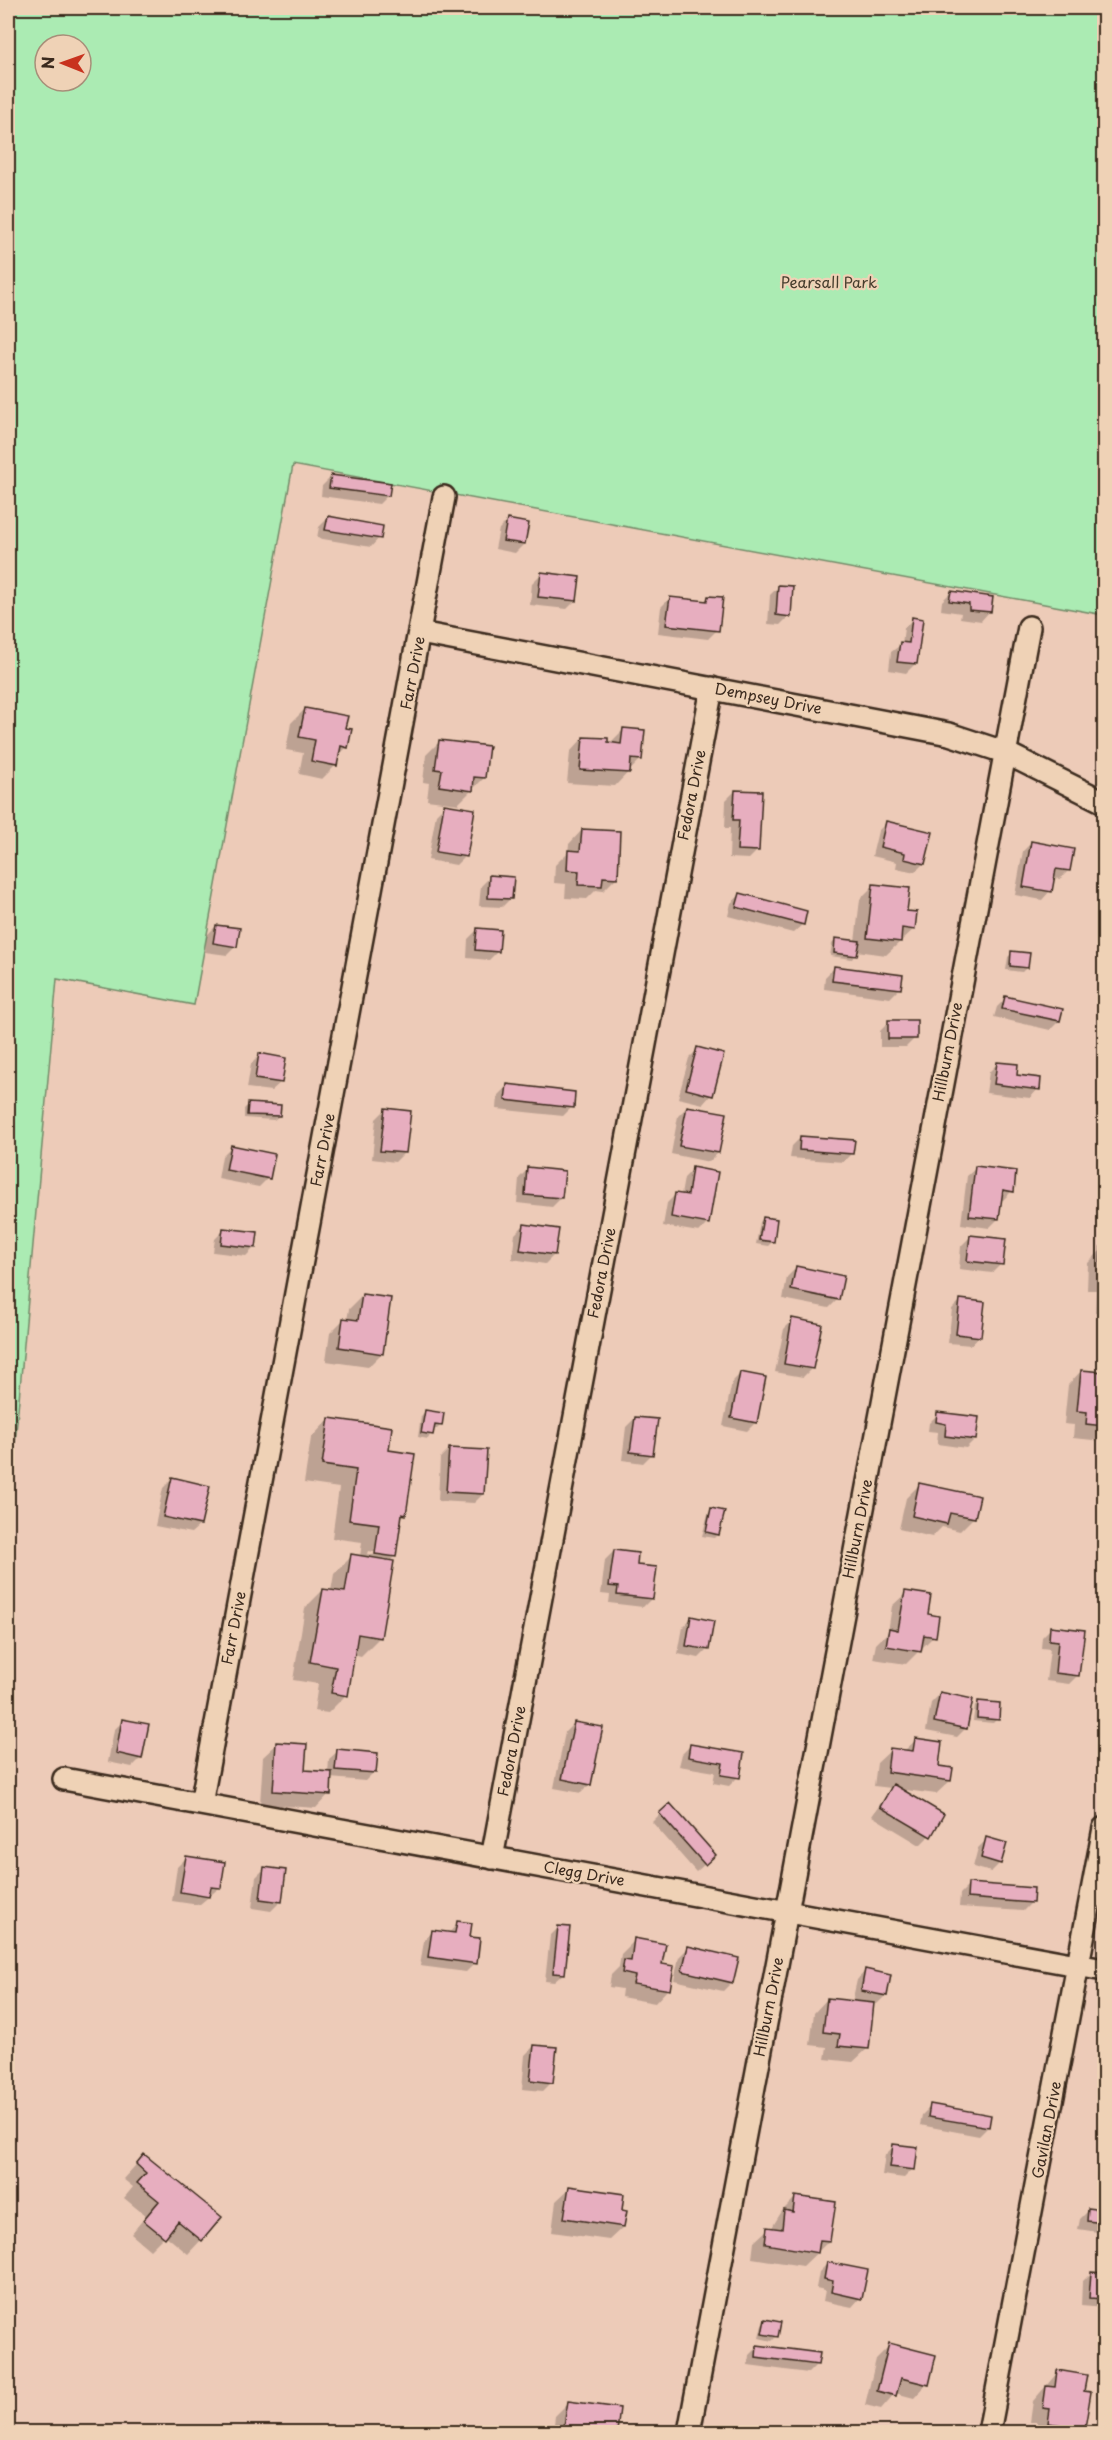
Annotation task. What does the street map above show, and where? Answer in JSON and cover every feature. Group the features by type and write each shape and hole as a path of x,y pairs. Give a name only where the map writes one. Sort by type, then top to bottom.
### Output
{"street":[{"name":"Farr Drive","path":"201,1804 444,496"},
{"name":"Hillburn Drive","path":"689,2433 1029,627"},
{"name":"Dempsey Drive","path":"420,633 949,734 1004,752 1104,802"},
{"name":"Fedora Drive","path":"492,1858 712,688"},
{"name":"Clegg Drive","path":"64,1779 1104,1970"},
{"name":"Gavilan Drive","path":"989,2433 1104,1828"}],"green space":[{"name":"Pearsall Park","path":"8,8 1104,8 1104,615 293,465 194,1005 57,979 10,1499 8,1501"}],"building":[{"path":"331,475 391,483 389,496 329,488"},
{"path":"328,516 383,526 381,539 325,530"},
{"path":"507,519 529,523 525,544 503,541"},
{"path":"541,572 580,577 577,601 538,597"},
{"path":"778,585 793,586 791,617 776,615"},
{"path":"951,591 993,597 991,612 969,610 969,604 949,601"},
{"path":"708,596 723,597 719,631 666,625 670,597 707,601"},
{"path":"912,617 923,619 917,664 897,662 900,642 909,643"},
{"path":"305,708 348,716 345,728 352,729 348,748 341,746 337,766 311,761 315,740 299,737"},
{"path":"623,728 645,730 642,760 631,759 630,773 580,770 583,737 608,738 608,742 621,744"},
{"path":"439,740 489,746 485,778 474,777 473,791 439,786 442,770 435,769"},
{"path":"735,790 762,791 759,851 737,850 739,820 733,820"},
{"path":"444,804 475,809 467,857 436,852"},
{"path":"886,821 933,832 925,864 904,859 905,853 880,847"},
{"path":"582,829 620,831 618,878 603,877 602,886 578,885 579,871 567,870 568,850 580,851"},
{"path":"1031,841 1074,849 1070,871 1056,869 1052,892 1023,887"},
{"path":"489,875 514,877 512,899 488,898"},
{"path":"873,884 910,888 907,911 917,912 915,930 902,928 901,942 867,938"},
{"path":"740,893 807,911 804,925 736,907"},
{"path":"216,925 240,928 237,947 213,943"},
{"path":"477,928 501,930 499,952 475,950"},
{"path":"835,938 860,941 857,956 834,953"},
{"path":"1011,951 1030,953 1028,968 1010,966"},
{"path":"834,966 903,975 901,989 832,981"},
{"path":"1005,996 1063,1009 1060,1021 1002,1009"},
{"path":"888,1020 917,1020 917,1039 888,1039"},
{"path":"697,1047 724,1054 713,1096 686,1089"},
{"path":"259,1053 286,1058 282,1083 255,1079"},
{"path":"997,1062 1018,1064 1017,1075 1041,1078 1040,1090 994,1084"},
{"path":"507,1084 575,1092 574,1108 505,1100"},
{"path":"248,1103 281,1105 280,1116 247,1115"},
{"path":"687,1106 727,1113 719,1153 679,1146"},
{"path":"385,1108 411,1111 406,1153 380,1151"},
{"path":"800,1136 855,1140 853,1154 799,1150"},
{"path":"231,1145 275,1154 270,1179 226,1170"},
{"path":"975,1166 1016,1171 1014,1192 1003,1190 999,1219 969,1216"},
{"path":"527,1167 565,1171 562,1198 525,1195"},
{"path":"692,1167 718,1172 709,1224 671,1217 675,1193 688,1195"},
{"path":"763,1217 777,1219 774,1242 759,1240"},
{"path":"524,1224 559,1229 555,1255 520,1250"},
{"path":"223,1228 258,1232 256,1248 221,1244"},
{"path":"970,1235 1006,1239 1003,1265 967,1261"},
{"path":"1101,1247 1104,1248 1104,1277 1100,1276"},
{"path":"796,1266 844,1276 839,1300 791,1290"},
{"path":"362,1294 391,1298 383,1354 339,1347 343,1318 358,1320"},
{"path":"960,1299 985,1302 981,1337 956,1334"},
{"path":"792,1318 822,1324 813,1369 784,1364"},
{"path":"1081,1370 1104,1372 1104,1426 1086,1424 1087,1412 1077,1411"},
{"path":"740,1372 766,1377 757,1423 731,1418"},
{"path":"425,1410 444,1413 442,1426 435,1425 433,1435 421,1433"},
{"path":"937,1412 979,1417 976,1440 945,1436 946,1424 936,1422"},
{"path":"635,1417 658,1419 653,1455 630,1452"},
{"path":"329,1418 392,1427 389,1450 415,1454 406,1515 402,1514 396,1557 375,1554 379,1524 349,1520 356,1470 322,1465"},
{"path":"449,1448 487,1450 484,1494 446,1492"},
{"path":"172,1477 210,1486 201,1525 163,1517"},
{"path":"919,1483 980,1496 975,1518 950,1513 947,1524 912,1516"},
{"path":"711,1508 725,1511 719,1535 706,1532"},
{"path":"614,1550 638,1553 637,1565 657,1567 653,1599 617,1595 618,1587 609,1586"},
{"path":"351,1554 394,1561 381,1638 358,1634 348,1696 331,1693 336,1667 310,1662 323,1589 345,1592"},
{"path":"905,1591 931,1595 928,1614 939,1616 936,1637 924,1635 921,1652 886,1646 889,1628 898,1630"},
{"path":"691,1616 714,1621 709,1650 686,1646"},
{"path":"1050,1626 1085,1630 1079,1676 1055,1673 1058,1641 1049,1640"},
{"path":"940,1692 973,1699 967,1729 934,1722"},
{"path":"978,1701 1000,1703 999,1720 977,1718"},
{"path":"122,1719 149,1724 142,1759 116,1753"},
{"path":"574,1722 603,1727 591,1785 562,1779"},
{"path":"915,1738 942,1742 939,1766 953,1768 951,1781 887,1772 890,1748 913,1751"},
{"path":"276,1742 307,1744 305,1770 332,1772 331,1795 273,1791"},
{"path":"690,1744 744,1753 740,1778 721,1775 723,1763 688,1757"},
{"path":"337,1749 378,1753 376,1773 335,1770"},
{"path":"893,1784 944,1814 931,1837 880,1807"},
{"path":"670,1803 716,1855 705,1865 659,1813"},
{"path":"986,1837 1007,1843 1001,1864 981,1858"},
{"path":"186,1856 225,1862 221,1888 211,1887 209,1897 180,1892"},
{"path":"264,1867 286,1870 282,1902 260,1899"},
{"path":"968,1883 1034,1888 1033,1903 967,1898"},
{"path":"457,1921 472,1923 470,1937 480,1938 477,1964 428,1957 432,1930 455,1933"},
{"path":"558,1926 570,1927 565,1974 553,1973"},
{"path":"634,1938 666,1944 662,1964 674,1966 670,1990 633,1984 635,1976 622,1973 624,1960 631,1961"},
{"path":"688,1946 739,1958 733,1983 682,1971"},
{"path":"865,1969 891,1975 887,1996 861,1991"},
{"path":"827,1998 874,2003 869,2049 838,2046 840,2034 823,2032"},
{"path":"534,2045 557,2047 553,2083 530,2080"},
{"path":"930,2104 991,2115 989,2127 928,2117"},
{"path":"893,2144 918,2147 915,2170 890,2167"},
{"path":"144,2154 222,2217 202,2241 178,2221 165,2238 143,2220 159,2201 137,2183 146,2173 136,2164"},
{"path":"569,2186 624,2194 622,2210 627,2211 624,2227 564,2218"},
{"path":"795,2196 836,2202 830,2241 820,2240 818,2253 765,2244 767,2227 782,2229 784,2210 793,2212"},
{"path":"1088,2208 1104,2210 1104,2223 1087,2221"},
{"path":"827,2262 868,2270 862,2299 831,2292 833,2281 824,2279"},
{"path":"1091,2272 1104,2273 1104,2299 1089,2298"},
{"path":"765,2319 781,2322 778,2337 762,2334"},
{"path":"889,2343 936,2355 929,2385 901,2378 896,2396 877,2391"},
{"path":"757,2345 820,2353 818,2365 756,2357"},
{"path":"1057,2370 1087,2375 1084,2391 1091,2392 1085,2428 1048,2423 1050,2409 1043,2408 1046,2386 1055,2387"},
{"path":"568,2401 620,2408 617,2432 563,2432"}]}
